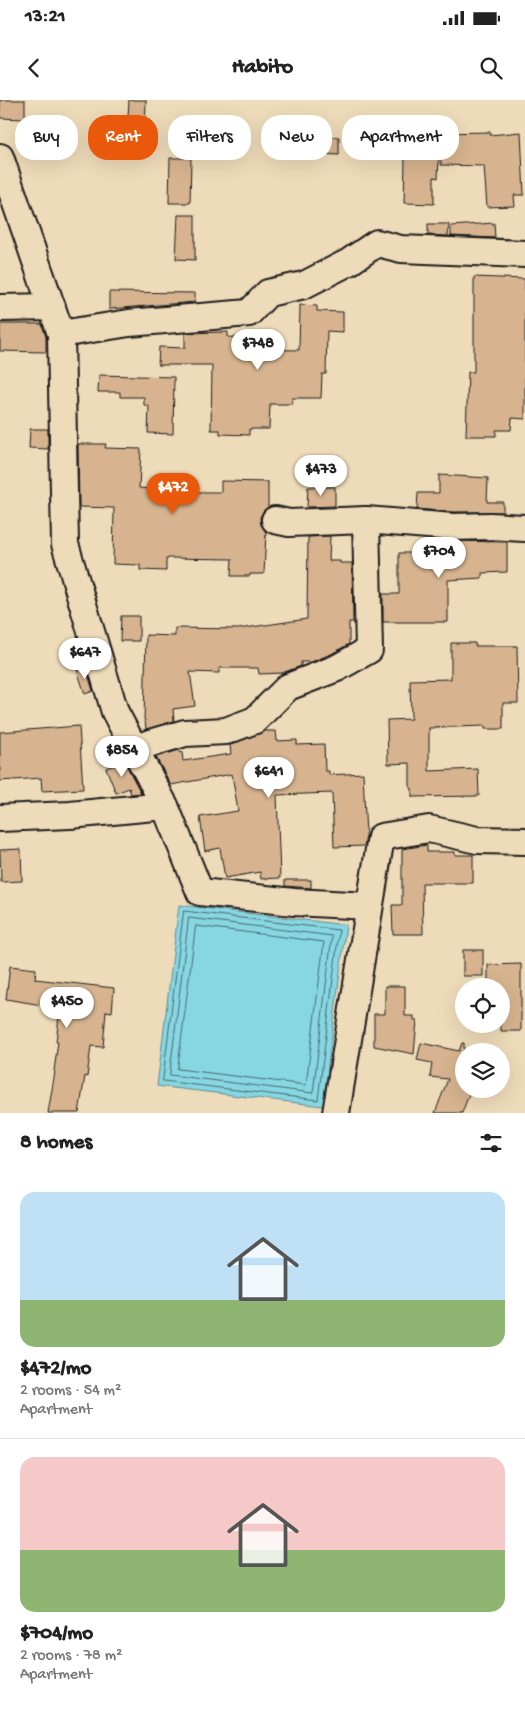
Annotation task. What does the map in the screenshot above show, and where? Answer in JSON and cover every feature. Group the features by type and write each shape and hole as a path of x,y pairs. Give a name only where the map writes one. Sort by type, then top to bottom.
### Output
{"street":[{"path":"0,157 61,334 65,544 114,712 165,806 200,892 294,902 369,906"},
{"path":"61,334 129,323 249,313 268,293 304,285 349,262 377,243 400,249 525,254"},
{"path":"0,308 52,307"},
{"path":"275,520 289,523 366,520 453,527 490,526 524,528"},
{"path":"134,748 184,733 226,731 255,720 288,687 337,668 369,650 366,520"},
{"path":"0,818 70,815 165,806"},
{"path":"336,1113 381,837 429,829 478,840 525,841"}],"water":[{"path":"179,905 346,925 323,1106 157,1086"}],"building":[{"path":"0,100 25,100 25,115 15,115 15,119 0,118"},
{"path":"129,100 146,100 146,115 128,115"},
{"path":"490,132 490,135 521,132 524,195 514,195 515,206 487,207 484,166 441,165 441,160 459,160 459,133"},
{"path":"332,137 339,137 339,155 332,155"},
{"path":"170,160 191,160 190,203 169,203"},
{"path":"405,160 439,160 438,178 434,177 434,204 404,203"},
{"path":"178,215 195,215 195,260 176,259"},
{"path":"494,223 495,238 451,236 451,226"},
{"path":"428,224 449,224 448,236 428,235"},
{"path":"474,277 525,279 525,419 512,418 511,430 496,430 496,436 466,436 468,372 474,372"},
{"path":"109,292 195,293 195,302 109,309"},
{"path":"300,305 317,306 317,311 343,312 343,332 327,331 326,374 322,374 321,398 292,398 292,404 270,404 269,429 249,429 249,435 220,434 220,430 211,430 212,365 158,365 159,347 185,348 185,333 228,332 228,337 244,338 244,349 299,350"},
{"path":"0,324 42,324 46,337 46,352 0,351"},
{"path":"99,375 174,377 173,434 148,433 149,406 144,405 144,397 120,397 120,392 98,392"},
{"path":"30,429 48,429 48,449 29,448"},
{"path":"78,444 106,444 105,448 141,449 139,488 170,492 221,492 221,481 268,482 268,507 260,517 261,525 266,532 264,574 231,576 232,559 168,558 166,559 166,571 140,570 140,565 113,564 114,508 79,507"},
{"path":"439,475 488,478 487,502 503,502 503,512 453,512 417,509 418,493 439,493"},
{"path":"308,487 335,487 335,506 307,507"},
{"path":"330,536 329,561 352,563 353,622 349,622 349,644 311,662 301,662 301,666 282,673 259,674 258,668 219,668 219,673 190,672 195,706 173,709 174,721 146,729 144,720 146,635 175,636 175,628 238,629 307,619 308,537"},
{"path":"445,541 507,542 507,572 482,573 482,578 448,580 448,622 383,622 383,594 399,594 399,553 445,553"},
{"path":"121,616 139,616 139,641 120,641"},
{"path":"451,643 475,643 475,646 517,646 518,703 503,703 503,729 485,729 485,726 429,728 429,771 478,769 479,796 412,797 410,763 388,764 387,720 411,719 410,680 451,679"},
{"path":"86,667 93,691 85,694 77,670"},
{"path":"79,726 83,789 42,791 41,778 0,781 0,732"},
{"path":"265,731 276,731 277,741 297,740 297,745 324,744 325,771 329,771 329,775 363,773 366,836 364,846 334,847 332,793 277,795 280,878 261,879 260,872 225,878 220,848 205,851 200,817 238,811 232,774 171,785 156,757 179,750 180,753 182,752 183,761 231,754 230,745"},
{"path":"124,761 141,793 131,794 129,788 116,793 106,768"},
{"path":"427,845 427,852 455,852 455,855 473,855 473,883 422,883 423,934 393,934 392,905 402,905 402,849"},
{"path":"21,849 22,881 1,882 0,850"},
{"path":"285,880 311,880 311,888 285,886"},
{"path":"463,950 483,950 483,976 463,976"},
{"path":"521,964 521,1031 510,1031 510,978 488,978 488,965"},
{"path":"10,966 36,969 35,979 114,988 112,1012 106,1011 103,1047 91,1046 87,1077 85,1076 79,1113 48,1113 55,1072 60,1008 6,999"},
{"path":"385,986 405,986 405,1016 414,1016 414,1020 417,1020 414,1054 374,1046 374,1014 385,1014"},
{"path":"421,1043 455,1050 455,1098 468,1098 462,1113 435,1113 448,1079 430,1077 432,1063 417,1060"}]}
